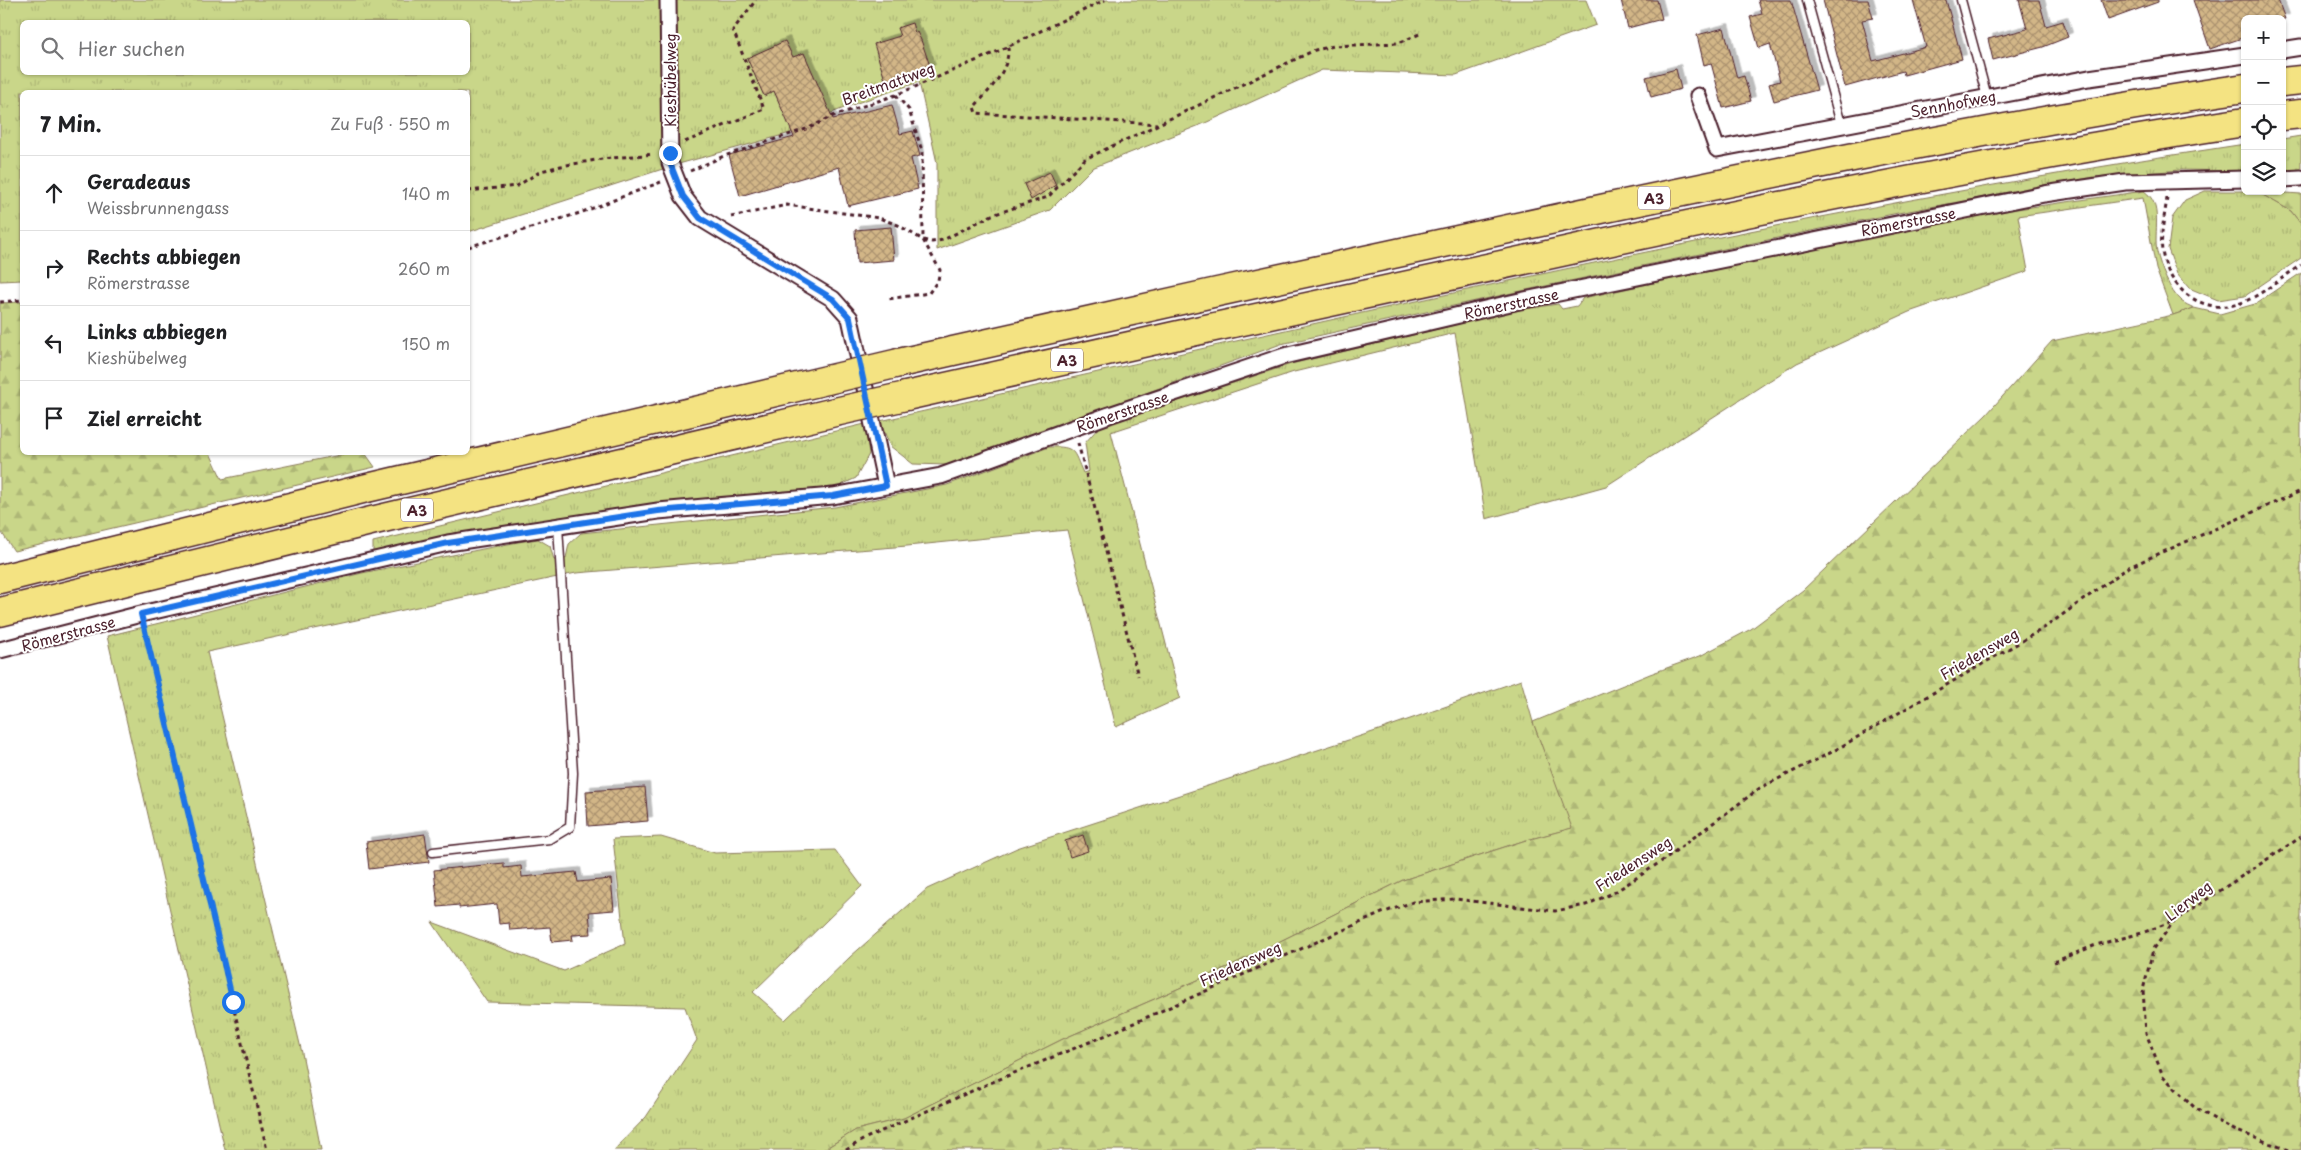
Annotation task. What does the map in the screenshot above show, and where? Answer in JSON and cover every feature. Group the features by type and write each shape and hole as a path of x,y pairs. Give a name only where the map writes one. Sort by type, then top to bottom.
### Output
{"highway":[{"path":"2286,82 2301,80"},
{"name":"A3","path":"0,580 368,488 899,363 1235,288 1776,172 2048,119 2241,89"},
{"path":"2286,116 2301,114"},
{"name":"A3","path":"0,612 371,521 835,412 1227,324 1758,210 2059,152 2241,123"}],"street":[{"name":"Kieshübelweg","path":"668,0 669,151 670,163 683,196 700,218 833,299 850,318 886,486"},
{"path":"2286,49 2301,47"},
{"name":"Sennhofweg","path":"1698,96 1717,149 2089,78 2241,56"},
{"path":"2286,179 2301,178"},
{"name":"Römerstrasse","path":"0,650 141,614 448,543 658,511 833,496 941,476 1284,356 1515,302 2035,196 2125,182 2241,179"}],"lane":[{"path":"1807,0 1841,124"},
{"path":"1961,0 1987,97"},
{"path":"433,852 550,839 570,827 572,764 558,526"}],"path":[{"path":"470,191 517,186 541,171 561,166 669,151 764,109 733,30 756,0"},
{"name":"Breitmattweg","path":"470,246 580,213 724,156 809,128 833,116 896,95 1008,47 1105,0"},
{"path":"717,228 731,217 787,205 879,218 898,225 923,240 932,242 943,240 992,215 1048,197 1085,159 1315,50 1334,46 1398,43 1422,33"},
{"path":"1008,47 1009,57 993,87 974,107 976,113 1158,124"},
{"path":"888,299 929,293 938,280 940,270 923,240 922,151 909,110 896,95"},
{"path":"2168,180 2162,250 2169,275 2181,291 2197,301 2220,308 2249,300 2301,265"},
{"path":"0,302 20,300"},
{"path":"1074,428 1138,676"},
{"name":"Friedensweg","path":"846,1150 866,1138 990,1083 1109,1034 1382,913 1413,902 1455,899 1555,911 1586,905 1616,892 1760,788 1832,752 2044,628 2129,567 2301,490"},
{"path":"141,614 267,1150"},
{"name":"Lierweg","path":"2288,1150 2234,1130 2194,1108 2163,1076 2146,1032 2143,990 2153,950 2174,921 2196,904 2301,837"},
{"path":"2054,962 2096,945 2174,921"}],"green space":[{"path":"0,0 1586,0 1596,25 1456,75 1322,70 1205,123 1092,168 1050,210 937,250 937,163 919,82 824,116 794,132 675,165 470,231 470,90 20,90 20,280 0,281"},
{"path":"2301,136 2301,169 2286,171 2286,138"},
{"path":"2241,145 2241,171 2181,170 2094,177 1898,213 1512,293 1281,344 947,465 913,464 890,446 880,421 1560,270 1901,202 2073,171"},
{"path":"2144,191 2154,203 2156,211 2156,244 2160,264 2173,292 2183,302 2194,308 2173,315 2156,269 2143,198 2018,216 2028,271 1909,312 1797,363 1606,486 1486,519 1455,333 1294,372 1111,432 1180,698 1116,727 1067,530 907,546 576,573 207,652 302,1053 321,1150 225,1150 107,636 362,573 518,542 538,539 550,546 554,560 566,558 569,544 581,533 835,507 947,485 1049,447 1064,448 1072,451 1083,473 1089,471 1085,443 1099,427 1291,364 1517,310 1558,304 1562,309 1577,306 1583,298 1901,230 2017,209"},
{"path":"2205,191 2241,191 2241,195 2263,195 2291,211 2301,224 2301,258 2245,296 2218,300 2189,288 2177,274 2168,249 2172,218 2185,200"},
{"path":"2301,194 2301,224 2291,211 2263,195"},
{"path":"2301,273 2301,1150 823,1150 856,1130 904,1118 1063,1039 1230,966 1403,880 1523,841 1572,828 1533,722 1650,674 1700,656 1751,629 1803,590 1986,415 2052,341 2173,315 2194,308 2220,314 2255,304"},
{"path":"20,302 20,455 211,455 222,479 340,455 366,455 375,467 14,551 0,530 0,303"},
{"path":"865,424 869,454 856,478 831,490 662,503 454,534 373,552 373,542"},
{"path":"1521,680 1533,722 1573,828 1523,841 1403,880 1230,966 1063,1039 904,1118 856,1130 823,1150 614,1150 646,1117 697,1040 685,1007 487,1002 432,922 564,971 625,944 613,839 661,837 715,853 835,850 862,886 753,992 785,1020 850,957 927,889 1017,848 1376,731"}],"building":[{"path":"1621,0 1657,0 1662,19 1628,28"},
{"path":"1758,0 1791,0 1817,90 1774,101 1769,84 1780,81 1770,44 1759,48 1750,17 1762,14"},
{"path":"1823,0 1868,0 1873,18 1862,20 1873,61 1926,47 1913,0 1946,0 1962,59 1904,75 1903,71 1845,87"},
{"path":"2019,0 2039,0 2046,26 2063,21 2068,37 2043,47 1993,60 1988,39 2027,29"},
{"path":"2101,0 2158,0 2158,2 2108,20"},
{"path":"2193,0 2278,0 2284,15 2241,15 2241,38 2210,49"},
{"path":"912,23 915,33 917,32 921,40 931,69 886,83 874,44 900,36 897,28"},
{"path":"1724,28 1737,78 1744,76 1751,101 1723,108 1711,63 1704,65 1697,35"},
{"path":"785,41 793,57 804,53 833,119 892,105 900,134 913,131 920,156 911,158 918,189 848,206 839,167 740,196 729,155 794,137 774,91 764,96 747,58"},
{"path":"1676,69 1681,89 1651,97 1646,77"},
{"path":"1050,172 1056,185 1031,200 1024,184"},
{"path":"891,227 894,260 857,263 855,230"},
{"path":"645,787 648,821 588,826 586,791"},
{"path":"425,834 429,862 369,869 366,842"},
{"path":"1083,835 1088,851 1070,857 1065,841"},
{"path":"504,863 504,868 521,866 522,877 576,872 578,882 611,879 614,910 589,912 591,934 572,935 573,940 552,942 550,927 510,930 509,923 499,924 497,904 459,908 459,905 438,907 434,870"}],"route":[{"path":"233,1002 141,614 448,543 658,511 833,496 886,486 850,318 833,299 700,218 683,196 670,163 670,153"}]}
